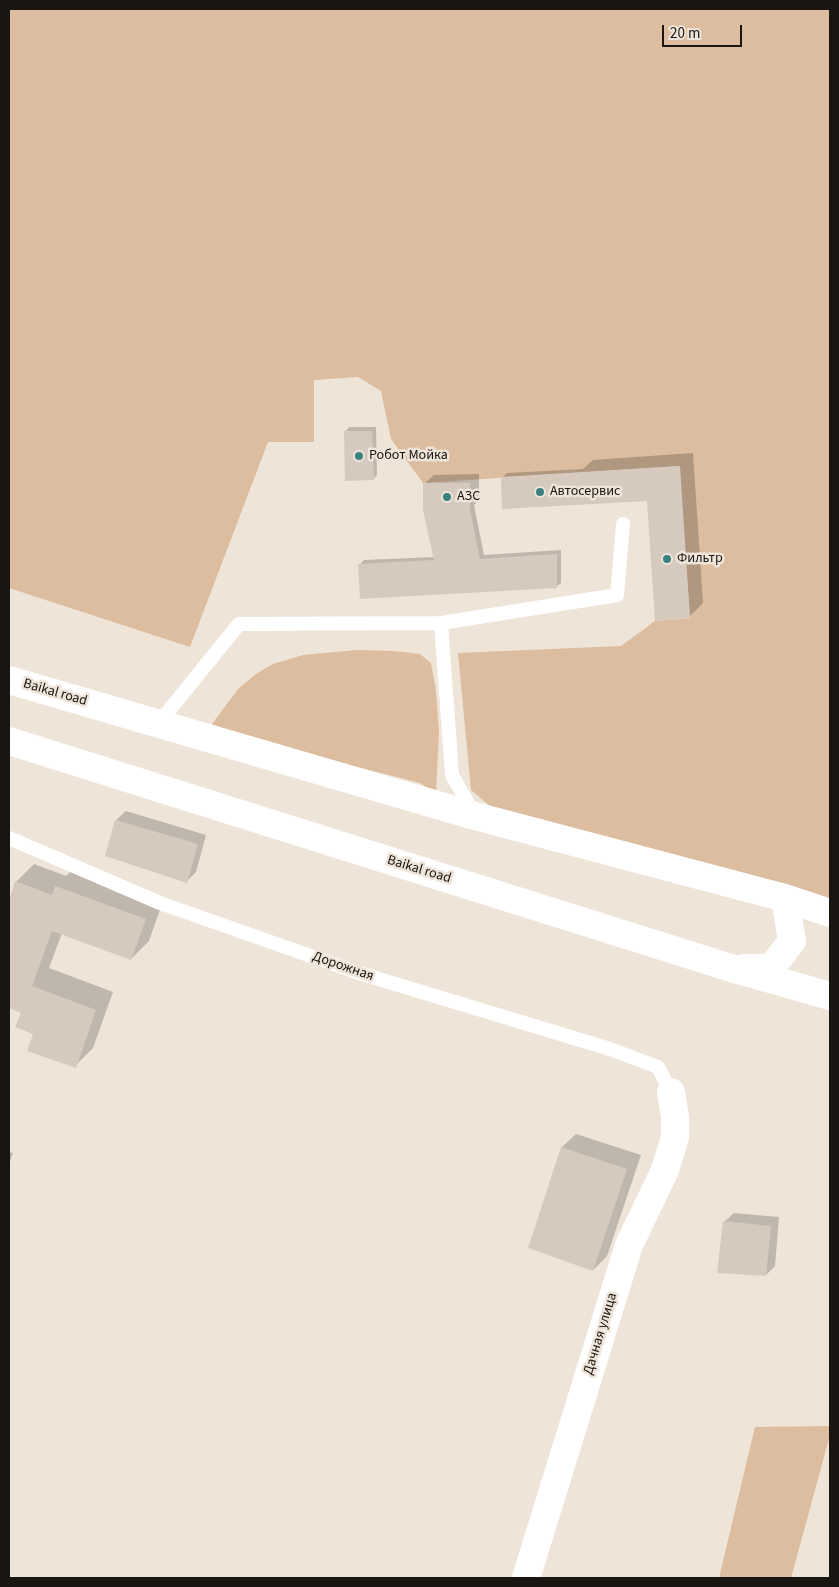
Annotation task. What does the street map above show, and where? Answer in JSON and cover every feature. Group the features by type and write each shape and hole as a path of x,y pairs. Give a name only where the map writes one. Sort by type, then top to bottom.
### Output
{"main road":[{"name":"Baikal road","path":"9,680 475,816 785,898 830,913"},
{"name":"Baikal road","path":"9,741 728,967 830,996"},
{"path":"728,967 771,968 792,941 785,898"},
{"name":"Дачная улица","path":"526,1578 628,1245 668,1162 675,1137 675,1117 671,1092"}],"lane":[{"path":"158,724 239,624 441,623 617,595 623,524"},
{"path":"441,623 452,775 475,816"},
{"name":"Дорожная","path":"9,838 169,906 359,973 610,1050 658,1067 671,1092"}],"shaded area":[{"path":"9,9 830,9 830,900 496,811 471,790 458,653 621,646 655,621 690,618 679,466 423,483 391,439 381,391 358,377 314,380 314,442 268,442 190,647 9,588"},
{"path":"357,650 420,654 431,663 436,691 439,732 436,793 420,783 232,735 212,724 238,689 256,674 273,664 303,655"},
{"path":"830,1426 830,1435 791,1578 719,1578 755,1427"}],"building":[{"name":"Робот Мойка","path":"344,431 372,431 374,480 345,481"},
{"path":"680,466 690,618 655,621 647,501 502,509 501,477"},
{"path":"423,483 470,483 470,510 480,559 557,554 557,588 360,599 358,564 434,560 423,510"},
{"path":"115,820 198,844 187,883 105,856"},
{"path":"15,881 52,895 55,886 146,919 131,960 52,931 32,986 96,1010 76,1068 27,1051 33,1034 15,1027 21,1013 9,1008 9,901"},
{"path":"561,1147 627,1169 593,1271 528,1248"},
{"path":"723,1221 771,1226 766,1276 717,1273"}],"place":[{"name":"Робот Мойка","path":"359,456"},
{"name":"Автосервис","path":"540,492"},
{"name":"АЗС","path":"447,497"},
{"name":"Фильтр","path":"667,559"}]}
